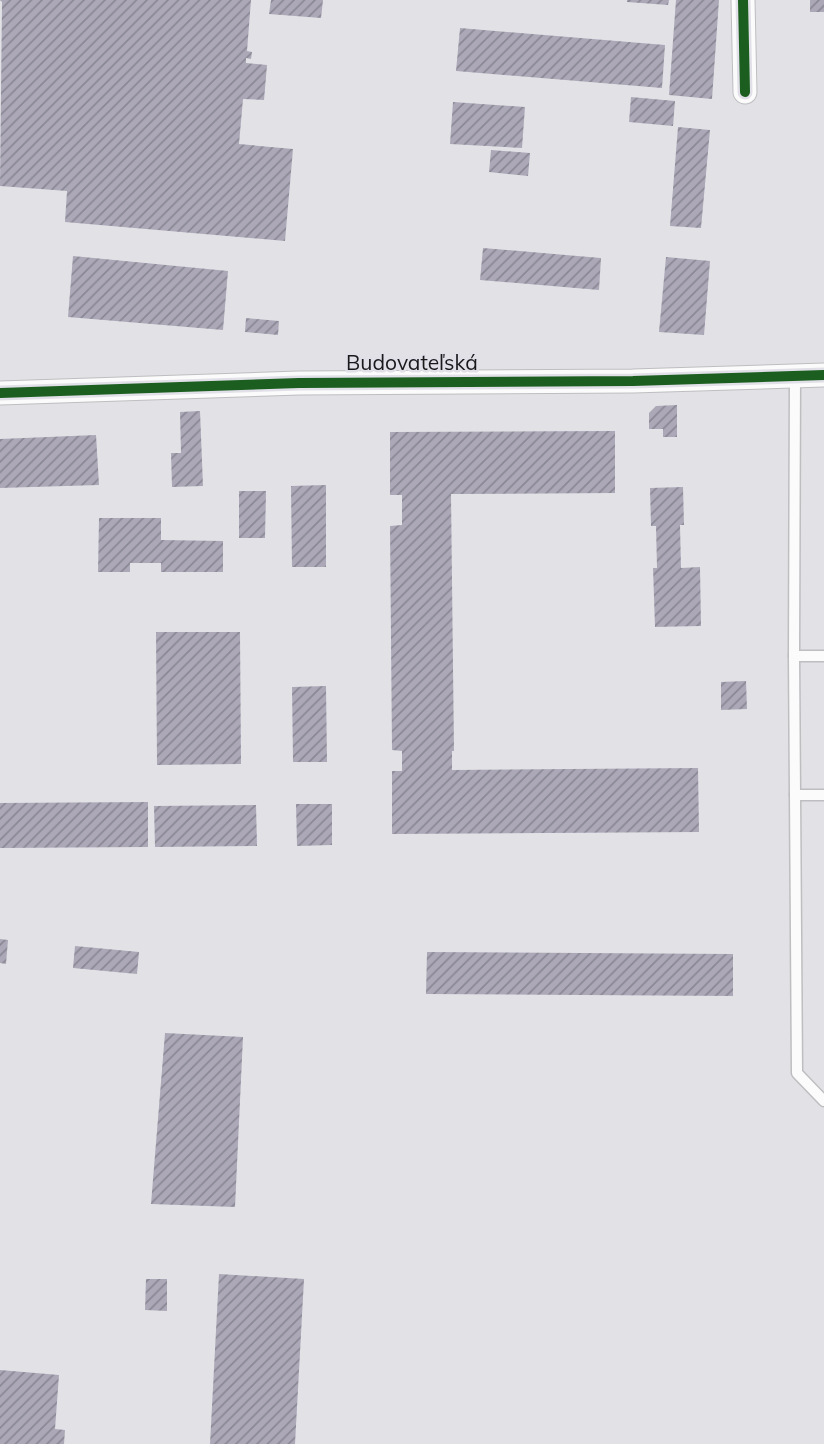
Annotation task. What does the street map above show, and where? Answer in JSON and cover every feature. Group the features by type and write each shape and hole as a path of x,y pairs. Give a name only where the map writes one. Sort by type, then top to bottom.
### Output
{"street":[{"path":"743,0 745,92"},
{"name":"Budovateľská","path":"0,393 299,383 634,381 824,375"}],"lane":[{"path":"795,376 797,1073 824,1101"},
{"path":"794,656 824,656"},
{"path":"795,795 824,795"}],"building":[{"path":"0,0 251,0 247,51 252,52 251,59 246,58 246,63 267,65 264,100 243,99 239,144 293,149 285,241 65,222 67,191 0,186"},
{"path":"271,0 323,0 321,18 269,14"},
{"path":"627,0 669,0 668,5"},
{"path":"676,0 719,0 712,99 669,95"},
{"path":"810,0 824,0 824,12 810,12"},
{"path":"460,28 665,45 662,88 456,71"},
{"path":"631,97 675,101 673,126 629,122"},
{"path":"453,102 525,107 522,148 450,144"},
{"path":"678,127 710,130 701,228 670,226"},
{"path":"491,150 530,153 528,176 489,172"},
{"path":"483,248 601,258 599,290 480,280"},
{"path":"73,256 228,271 223,330 68,317"},
{"path":"666,257 710,261 704,335 659,332"},
{"path":"246,318 279,321 278,335 245,332"},
{"path":"677,405 677,437 663,437 663,429 649,429 649,413 656,406"},
{"path":"200,411 203,486 172,487 171,453 181,453 180,412"},
{"path":"615,431 615,493 451,494 452,770 698,768 699,832 392,834 392,771 402,771 402,751 392,750 390,526 402,525 402,495 390,495 390,432"},
{"path":"96,435 99,485 0,488 0,439"},
{"path":"326,485 326,567 292,567 291,486"},
{"path":"683,487 681,568 700,567 701,626 655,627 653,568 657,568 656,526 651,526 650,488"},
{"path":"239,491 266,491 265,538 239,538"},
{"path":"99,518 161,518 161,540 223,541 223,572 161,572 161,563 130,563 130,572 98,572"},
{"path":"156,632 240,632 241,764 157,765"},
{"path":"746,681 747,709 721,710 721,682"},
{"path":"326,686 327,762 293,762 292,687"},
{"path":"148,802 148,847 0,848 0,803"},
{"path":"296,804 332,804 332,845 297,846"},
{"path":"256,805 257,846 155,847 154,806"},
{"path":"0,939 8,940 6,964 0,963"},
{"path":"75,946 139,952 137,974 73,968"},
{"path":"427,952 733,954 733,996 426,994"},
{"path":"165,1033 243,1037 235,1207 151,1204"},
{"path":"219,1274 304,1279 295,1444 210,1444"},
{"path":"146,1279 167,1279 167,1311 145,1310"},
{"path":"0,1370 59,1375 55,1429 65,1430 64,1444 0,1444"}],"cycle path":[{"path":"743,0 745,92"},
{"path":"0,393 299,383 633,381 824,375"}]}
